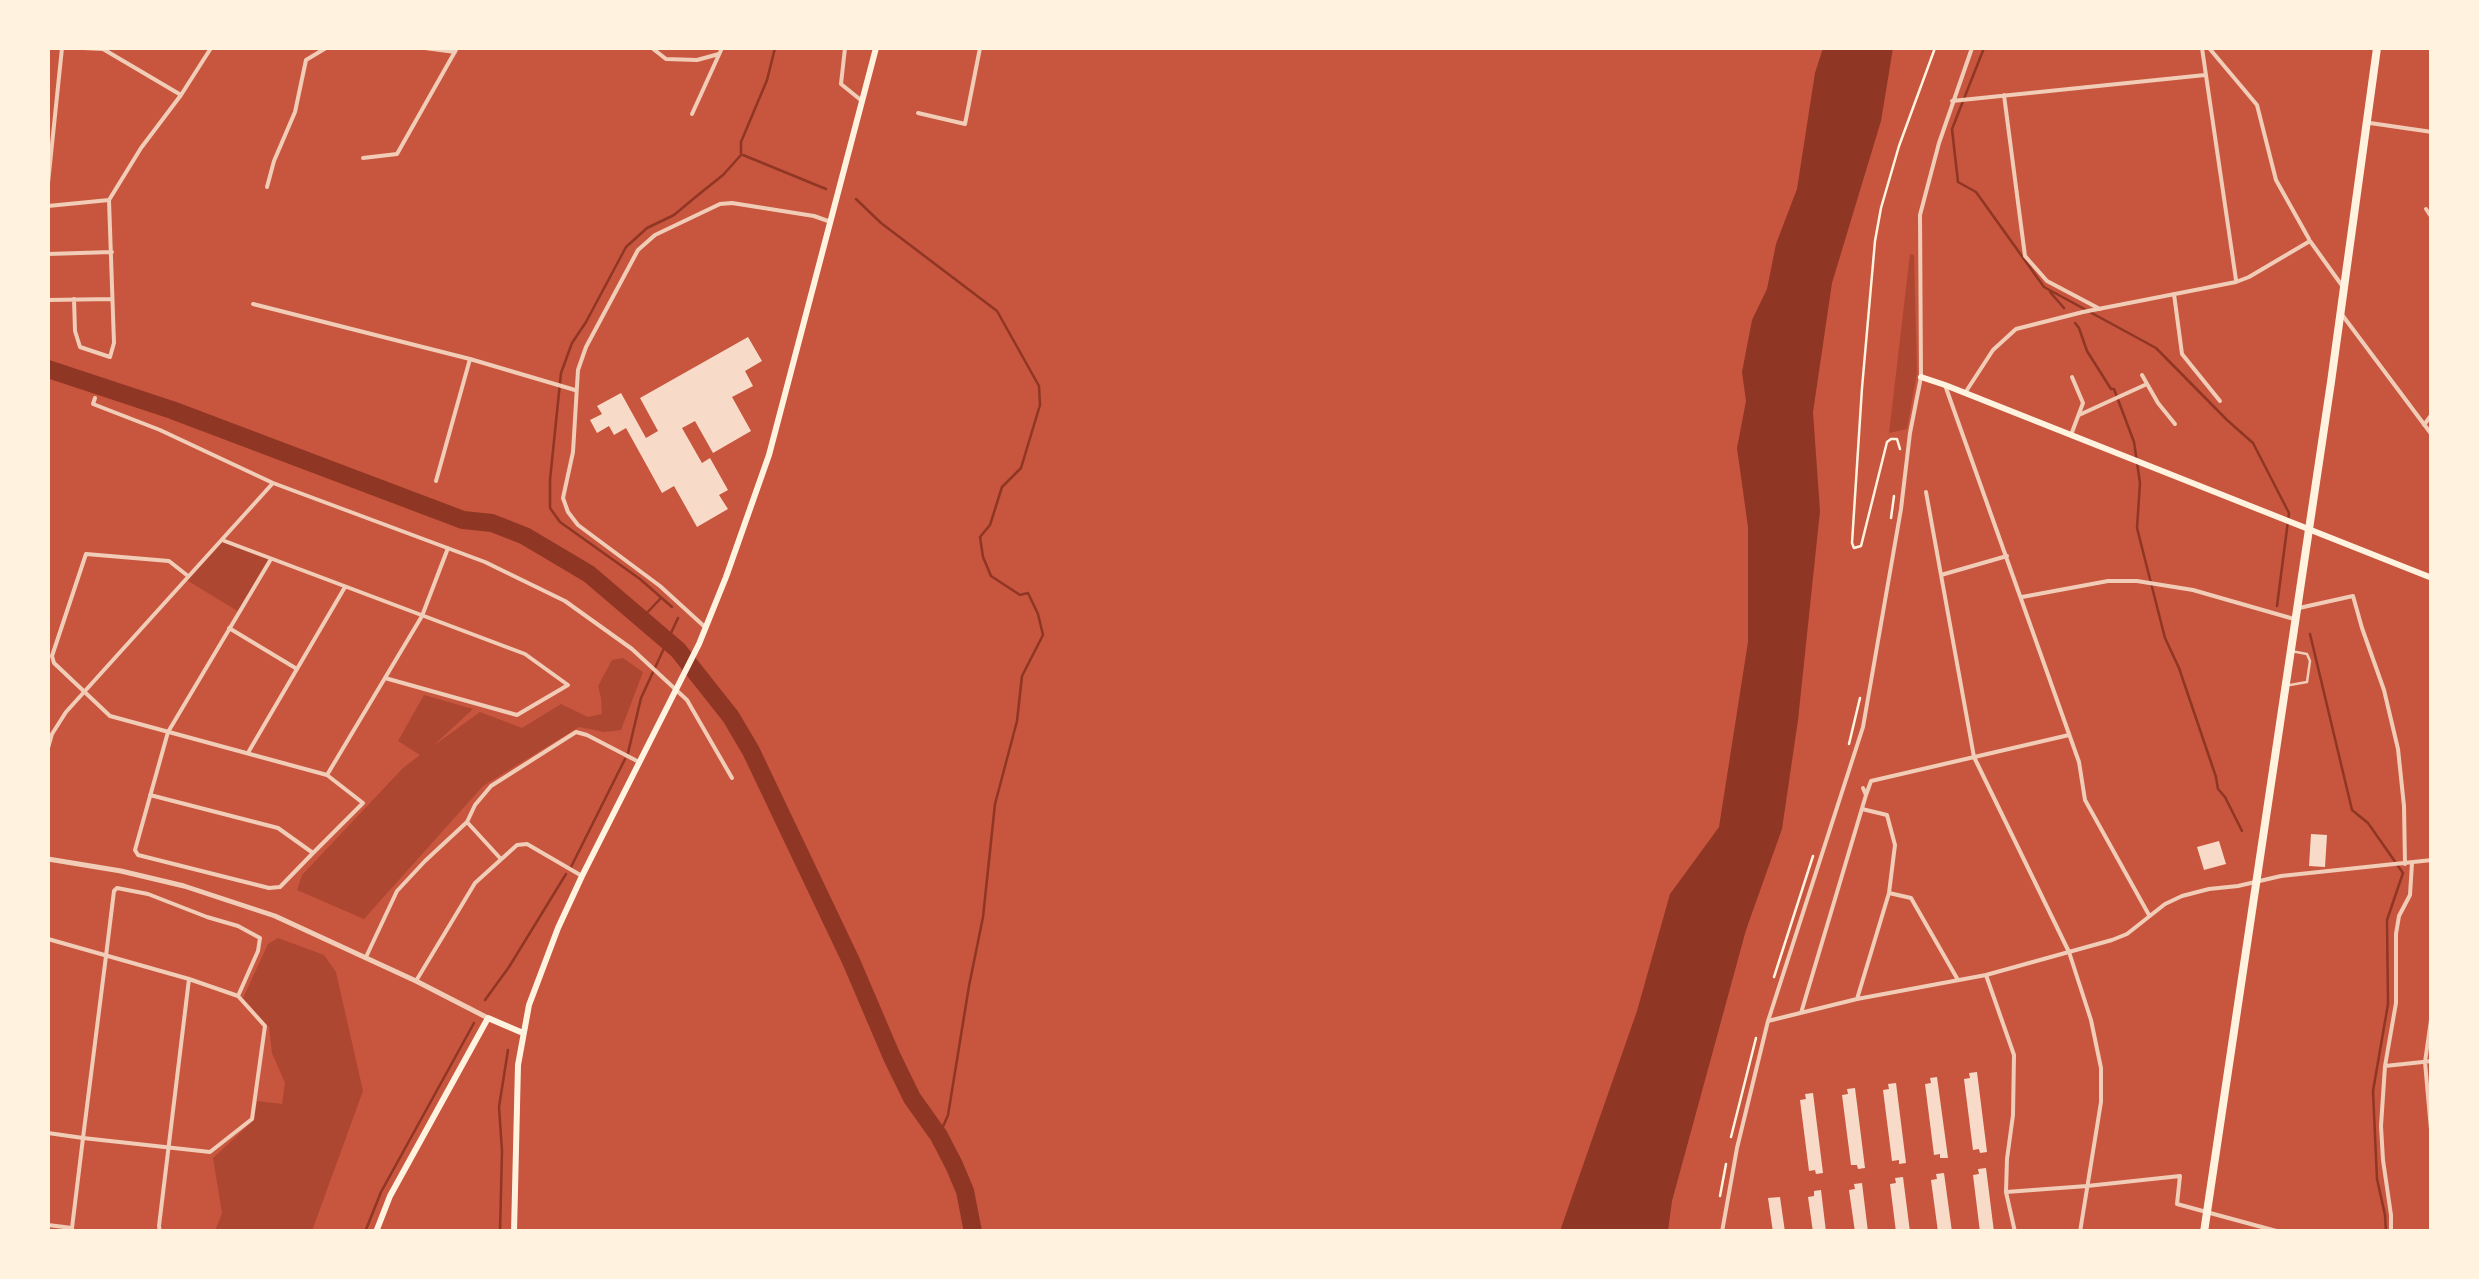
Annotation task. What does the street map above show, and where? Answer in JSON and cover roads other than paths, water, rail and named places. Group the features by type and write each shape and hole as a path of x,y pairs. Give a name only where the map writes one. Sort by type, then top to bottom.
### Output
{"main road":[{"path":"514,1232 518,1065 529,1005 582,876 698,647 769,455 876,48"},
{"path":"2204,1232 2377,48"},
{"path":"1921,377 2432,578"},
{"path":"376,1232 390,1196 488,1018 523,1033"}],"street":[{"path":"48,183 62,48"},
{"path":"83,48 103,50 181,95"},
{"path":"74,300 74,331 80,347 110,357 114,343 109,200 211,48"},
{"path":"266,186 295,112 306,60 326,48"},
{"path":"363,158 397,154 456,50 425,48"},
{"path":"652,48 666,58 697,60 721,50"},
{"path":"845,48 841,84 862,101"},
{"path":"918,112 965,124 980,48"},
{"path":"1722,1232 1737,1148 1768,1021 1862,728 1921,377 1920,215 1972,48"},
{"path":"2202,48 2236,282"},
{"path":"2209,48 2257,105 2276,180 2310,241 2344,288"},
{"path":"692,114 721,50"},
{"path":"1955,101 2205,75"},
{"path":"2004,95 2025,256 2047,281 2097,310"},
{"path":"2366,122 2432,132"},
{"path":"48,206 109,200"},
{"path":"706,628 660,586 578,525 568,512 563,498 573,452 578,370 586,347 638,250 655,235 720,204 732,203 814,216 831,223"},
{"path":"2426,209 2432,218"},
{"path":"1965,393 1993,350 2016,329 2236,282 2310,241"},
{"path":"48,254 112,252"},
{"path":"2174,294 2182,354 2220,401"},
{"path":"48,300 112,298"},
{"path":"252,304 576,390"},
{"path":"2340,312 2432,434"},
{"path":"436,480 470,359"},
{"path":"2142,375 2175,424"},
{"path":"2071,436 2083,403 2072,377"},
{"path":"2079,415 2147,384"},
{"path":"1945,385 2079,762 2086,800 2150,915"},
{"path":"94,398 93,404 273,482 504,570 565,601 624,642 677,688 732,778"},
{"path":"2169,417 2176,411"},
{"path":"2424,425 2432,414"},
{"path":"48,748 50,733 66,712 273,482"},
{"path":"1926,492 1974,757 2069,952 2091,1020 2101,1068 2101,1102 2080,1232"},
{"path":"222,540 524,654 568,685 517,716 385,678"},
{"path":"327,775 422,616 448,548"},
{"path":"188,576 169,561 86,554 50,656 110,716 168,732 248,753 327,775 363,803 280,887 270,888 138,855 135,850 168,732 272,559"},
{"path":"1941,575 2007,556"},
{"path":"2022,597 2108,581 2147,583 2295,614 2353,596 2384,690 2398,749 2404,806 2403,864"},
{"path":"248,753 346,587"},
{"path":"229,628 298,669"},
{"path":"366,957 397,891 467,822 475,804 492,786 576,732 639,762"},
{"path":"1801,1013 1871,781 2069,735"},
{"path":"1863,788 1866,796"},
{"path":"150,795 278,828 313,852"},
{"path":"1857,1000 1889,894 1896,845 1886,816 1862,809"},
{"path":"467,822 500,858"},
{"path":"416,980 475,883 517,844 527,844 582,876"},
{"path":"48,859 121,870 275,916 416,980 488,1018"},
{"path":"1768,1021 1986,975 2069,952 2127,934 2165,904 2209,889 2281,876 2432,860"},
{"path":"2391,1232 2381,1126 2384,1066 2396,1003 2396,934 2399,916 2410,894 2412,864"},
{"path":"48,1225 72,1230 114,891 117,888 148,894 238,926 260,938 238,996"},
{"path":"1889,894 1911,898 1958,980"},
{"path":"48,939 238,996 266,1026 252,1119 210,1152 48,1133"},
{"path":"1986,975 2014,1055 2006,1192 2015,1232"},
{"path":"160,1232 189,979"},
{"path":"2432,1013 2428,1061 2432,1141"},
{"path":"2384,1066 2428,1061"},
{"path":"2006,1192 2180,1176 2177,1204 2280,1232"}],"lane":[{"path":"2285,686 2306,682 2310,661 2307,654 2290,651"}],"waterway":[{"path":"741,153 741,142 767,80 775,48"},
{"path":"1984,48 1952,129 1958,182 1976,192 2044,287 2156,348 2253,443 2289,513 2277,606"},
{"path":"672,607 560,522 550,508 561,373 572,343 626,247 647,228 674,215 741,155"},
{"path":"743,155 826,189"},
{"path":"856,199 881,223 997,311 1039,386 1040,405 1021,468 1002,487 990,525 980,537 991,576 1020,595 1028,593 1043,635 1022,676 1017,721 995,804 983,917 948,1115 939,1136"},
{"path":"2050,292 2064,308"},
{"path":"2075,323 2087,351 2114,389 2134,442 2140,483 2137,528 2165,638 2179,668 2218,789 2242,831"},
{"path":"48,369 172,410 463,520 492,523 525,536 589,574 678,650 731,717 751,751 912,1098 954,1165 965,1191 973,1232"},
{"path":"642,618 661,598"},
{"path":"628,753 641,698 678,618"},
{"path":"2310,634 2352,810 2368,823 2403,873 2387,920 2388,1004 2373,1091 2377,1179 2386,1232"},
{"path":"571,867 625,759"},
{"path":"485,1000 566,874"},
{"path":"365,1232 381,1192 474,1023"},
{"path":"500,1232 499,1107 508,1050"}]}
